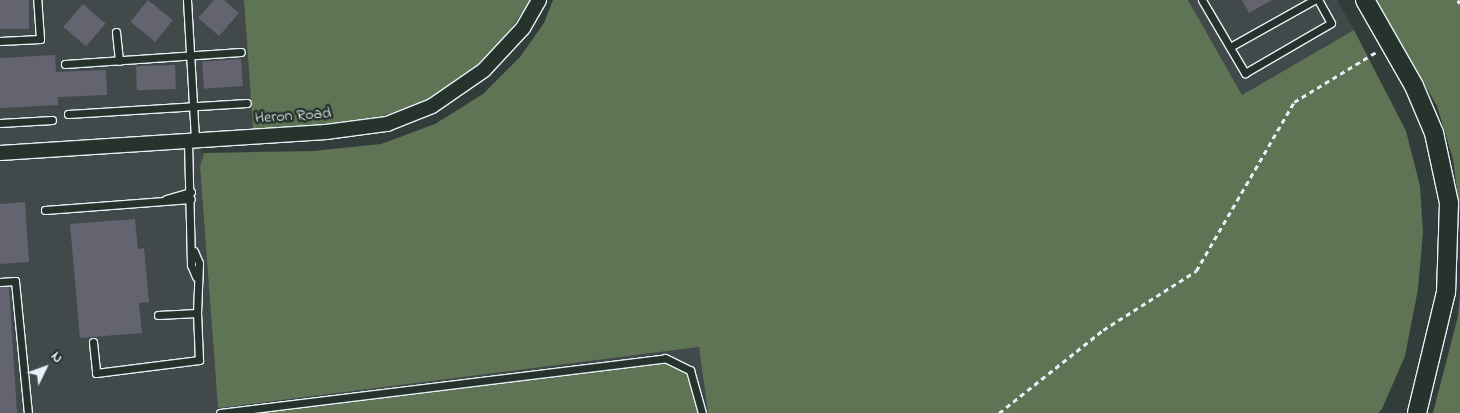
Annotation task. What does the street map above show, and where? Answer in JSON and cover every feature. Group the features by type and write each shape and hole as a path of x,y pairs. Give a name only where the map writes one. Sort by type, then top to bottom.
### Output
{"street":[{"name":"Heron Road","path":"0,153 350,130 411,117 461,89 484,70 523,28 539,0"},
{"path":"1366,0 1434,132 1449,203 1446,292 1417,413"}],"lane":[{"path":"0,41 40,39 37,0"},
{"path":"93,342 96,373 199,360 196,277 191,265 194,250 191,196 194,106 187,0"},
{"path":"1202,0 1245,73 1331,23 1318,0"},
{"path":"1230,47 1314,0"},
{"path":"116,32 119,61"},
{"path":"65,64 241,52"},
{"path":"68,114 247,103"},
{"path":"0,123 52,120"},
{"path":"45,210 166,200 191,196"},
{"path":"0,282 15,281 28,413"},
{"path":"158,315 197,313"},
{"path":"220,413 665,358 690,370 702,413"}],"path":[{"path":"1458,0 1460,4"},
{"path":"999,413 1103,330 1196,271 1294,102 1390,44"}],"shaded area":[{"path":"0,0 244,0 253,136 189,141 204,153 200,167 218,407 699,347 708,413 0,413"},
{"path":"1188,0 1337,0 1354,30 1242,95"}],"green space":[{"path":"244,0 531,0 495,51 456,84 422,104 358,123 253,130"},
{"path":"553,0 1188,0 1242,95 1354,30 1406,131 1420,186 1423,232 1418,289 1405,356 1382,409 1378,413 708,413 699,347 218,408 200,167 204,153 313,151 381,144 435,124 483,94 520,57 544,23"},
{"path":"1376,0 1460,0 1460,215 1453,159 1437,106"},
{"path":"1460,295 1460,413 1433,413 1458,316"},
{"path":"664,361 679,366 689,377 698,413 249,413"}],"building":[{"path":"0,0 29,0 29,29 0,29"},
{"path":"148,0 173,20 155,42 130,22"},
{"path":"214,0 224,0 239,13 219,36 198,18"},
{"path":"1242,0 1272,0 1249,13"},
{"path":"83,4 106,24 86,46 63,27"},
{"path":"55,55 56,72 106,70 107,95 58,97 58,105 0,108 0,58"},
{"path":"241,59 243,86 204,89 202,62"},
{"path":"175,65 176,89 137,90 136,66"},
{"path":"25,202 29,262 0,264 0,204"},
{"path":"135,219 138,249 144,248 149,302 139,303 142,333 80,338 70,224"},
{"path":"0,287 9,287 17,413 0,413"}]}
